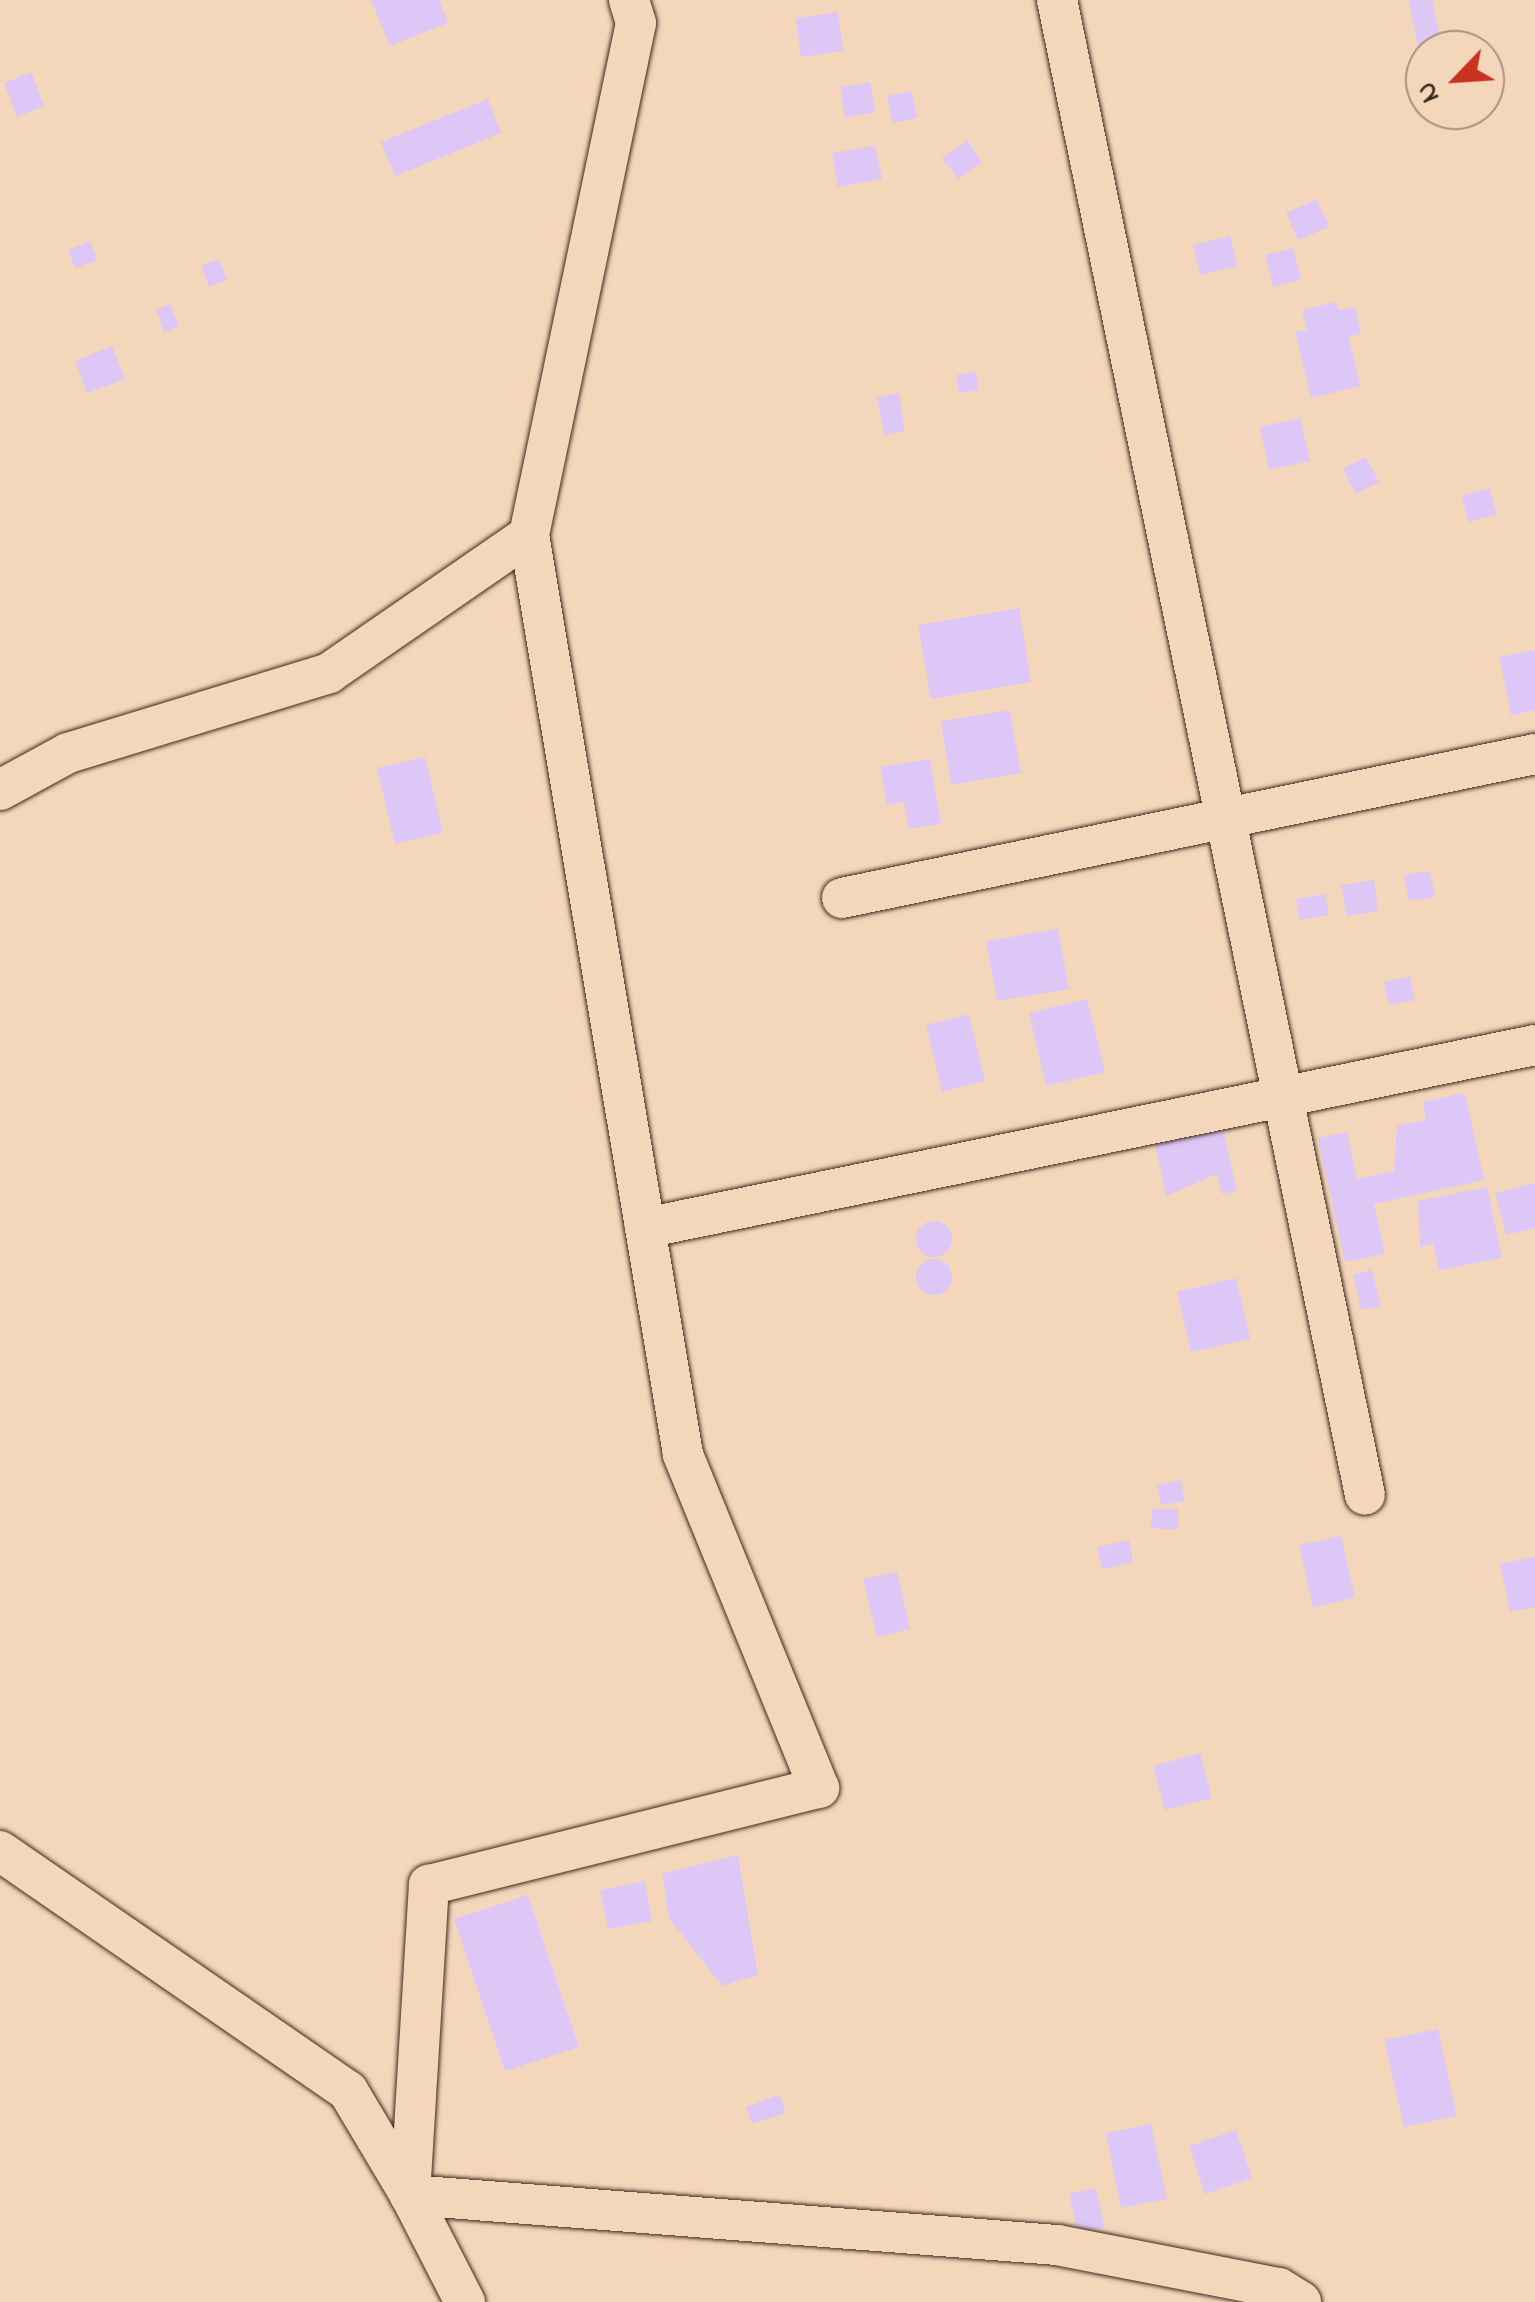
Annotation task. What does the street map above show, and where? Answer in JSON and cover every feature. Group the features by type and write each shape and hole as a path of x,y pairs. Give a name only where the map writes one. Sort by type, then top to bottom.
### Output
{"street":[{"path":"410,2195 429,1886 819,1788 682,1454 530,535 636,23 629,0"},
{"path":"1057,0 1365,1495"},
{"path":"0,790 68,753 329,673 530,535"},
{"path":"842,898 1535,754"},
{"path":"645,1228 1535,1044"},
{"path":"0,1851 348,2091 410,2195 466,2302"},
{"path":"410,2195 1057,2245 1279,2288 1301,2302"}],"building":[{"path":"371,0 439,0 448,23 390,46"},
{"path":"1408,0 1432,0 1439,30 1415,30"},
{"path":"838,12 843,51 801,57 796,18"},
{"path":"31,72 44,106 17,117 4,83"},
{"path":"870,82 875,112 845,118 840,87"},
{"path":"912,91 917,118 892,123 887,96"},
{"path":"488,99 501,133 395,176 381,142"},
{"path":"967,140 982,162 958,179 942,158"},
{"path":"875,146 882,179 838,187 832,153"},
{"path":"1317,199 1329,227 1298,240 1286,213"},
{"path":"1230,236 1238,266 1200,275 1193,245"},
{"path":"90,241 97,260 75,268 68,250"},
{"path":"1293,248 1301,280 1273,287 1265,255"},
{"path":"219,259 227,280 209,287 201,266"},
{"path":"1336,302 1338,310 1355,307 1361,334 1349,337 1360,386 1311,398 1295,332 1307,330 1302,310"},
{"path":"170,304 179,326 164,332 156,310"},
{"path":"112,346 125,379 87,393 75,361"},
{"path":"976,372 978,390 959,393 956,375"},
{"path":"899,393 905,431 884,435 877,397"},
{"path":"1300,418 1310,461 1269,470 1260,427"},
{"path":"1366,457 1379,482 1356,494 1343,469"},
{"path":"1489,488 1497,514 1469,522 1461,496"},
{"path":"1019,608 1031,682 931,699 918,625"},
{"path":"1535,650 1535,710 1511,715 1499,657"},
{"path":"1010,710 1021,773 951,785 941,721"},
{"path":"425,757 443,833 395,844 377,768"},
{"path":"930,759 941,824 909,829 904,802 887,805 880,767"},
{"path":"1430,871 1435,897 1409,901 1404,875"},
{"path":"1374,880 1378,911 1347,916 1341,885"},
{"path":"1325,894 1329,915 1300,920 1296,899"},
{"path":"1058,929 1069,989 997,1001 986,941"},
{"path":"1410,976 1415,1000 1389,1005 1383,982"},
{"path":"1087,999 1105,1072 1046,1086 1029,1013"},
{"path":"969,1014 985,1081 942,1092 926,1025"},
{"path":"1465,1093 1484,1180 1374,1204 1385,1254 1345,1262 1318,1138 1347,1132 1357,1179 1394,1171 1397,1126 1426,1120 1423,1102"},
{"path":"1223,1128 1237,1191 1222,1194 1217,1174 1166,1196 1155,1144"},
{"path":"1535,1183 1535,1228 1506,1235 1495,1193"},
{"path":"1487,1187 1502,1258 1439,1270 1433,1244 1420,1247 1418,1201"},
{"path":"934,1221 947,1226 952,1239 947,1252 934,1257 921,1252 916,1239 921,1226"},
{"path":"934,1259 947,1264 952,1277 947,1290 934,1295 921,1290 916,1277 921,1264"},
{"path":"1372,1270 1381,1306 1361,1310 1353,1274"},
{"path":"1236,1278 1250,1339 1191,1352 1177,1292"},
{"path":"1181,1480 1185,1501 1161,1505 1157,1485"},
{"path":"1152,1509 1178,1509 1178,1530 1151,1528"},
{"path":"1341,1536 1355,1597 1313,1608 1299,1545"},
{"path":"1129,1540 1133,1562 1102,1570 1097,1547"},
{"path":"1535,1557 1535,1607 1510,1612 1500,1564"},
{"path":"897,1572 910,1629 877,1637 863,1579"},
{"path":"1200,1753 1212,1798 1165,1810 1153,1766"},
{"path":"738,1855 758,1975 722,1986 669,1918 662,1874"},
{"path":"645,1881 652,1921 608,1929 600,1890"},
{"path":"528,1895 579,2047 505,2071 454,1919"},
{"path":"1438,2029 1457,2116 1404,2127 1384,2040"},
{"path":"779,2095 786,2113 752,2124 746,2107"},
{"path":"1151,2124 1167,2199 1121,2208 1106,2133"},
{"path":"1236,2130 1252,2178 1205,2194 1189,2146"},
{"path":"1096,2188 1105,2227 1078,2233 1069,2194"}]}
